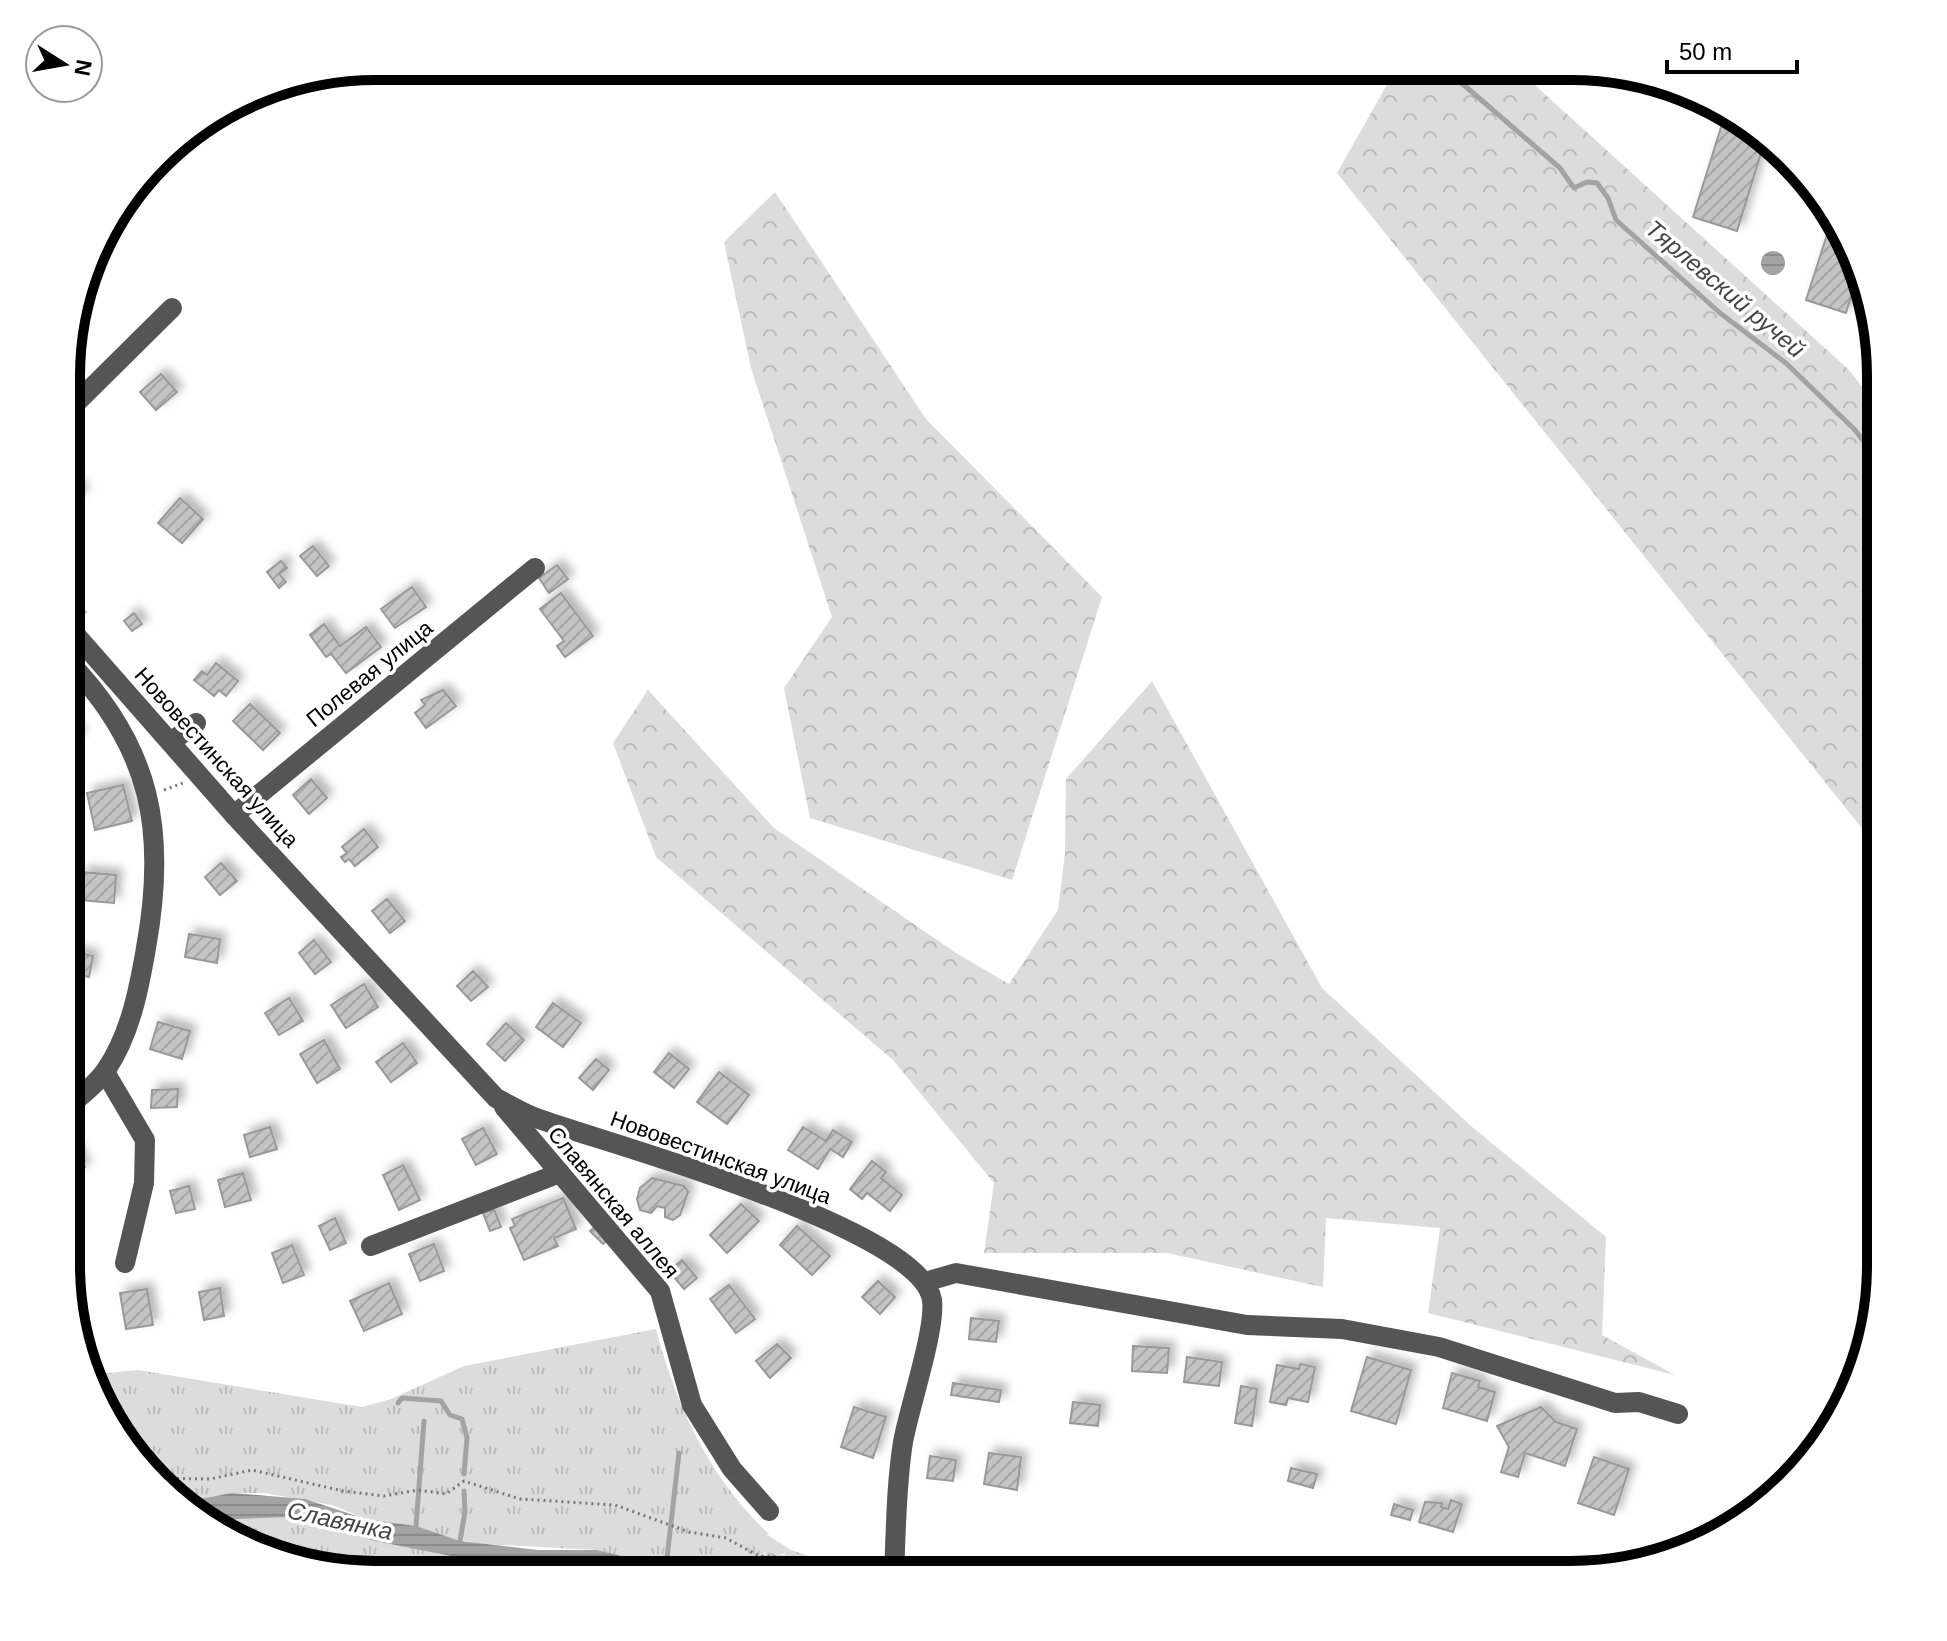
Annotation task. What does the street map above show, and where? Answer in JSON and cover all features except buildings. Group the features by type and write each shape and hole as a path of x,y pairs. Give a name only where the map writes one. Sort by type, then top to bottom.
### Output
{"street":[{"path":"80,399 172,308"},
{"name":"Полевая улица","path":"234,815 535,568"},
{"name":"Нововестинская улица","path":"80,639 234,815 496,1098 536,1118 654,1154 765,1194 894,1255 925,1282"},
{"path":"80,675 115,715 148,795 156,858 152,916 132,1012 120,1046 105,1072 80,1089"},
{"path":"115,715 129,694"},
{"path":"171,742 196,723"},
{"path":"105,1072 145,1140 142,1195 125,1263"},
{"name":"Славянская аллея","path":"496,1098 660,1291 692,1405 724,1457 769,1511"},
{"path":"371,1246 560,1173"},
{"path":"895,1561 903,1445 932,1312 925,1282 956,1273 1247,1325 1342,1329 1439,1347 1615,1403 1639,1402 1678,1414"}],"path":[{"path":"148,795 202,776"},
{"path":"172,1478 210,1479 252,1470 322,1487 384,1496 418,1490 446,1494 464,1481 520,1499 615,1505 689,1532 726,1538 759,1556 792,1561"}],"green space":[{"path":"1390,80 1529,80 1849,370 1867,393 1867,835 1337,173"},
{"path":"775,192 926,419 1102,597 1012,880 810,818 784,688 832,617 751,368 724,242"},
{"path":"80,603 88,612 80,618"},
{"path":"1152,681 1322,988 1471,1126 1606,1237 1602,1335 1675,1375 1428,1313 1440,1228 1326,1218 1323,1287 1167,1253 984,1253 994,1183 893,1060 656,857 613,743 648,690 774,828 956,953 1009,984 1058,910 1065,854 1066,779"},
{"path":"656,1329 674,1386 698,1440 729,1490 769,1534 766,1534 763,1554 784,1555 791,1550 824,1561 633,1561 597,1550 483,1544 443,1537 416,1526 366,1519 332,1505 264,1493 232,1493 196,1500 141,1445 120,1413 101,1374 138,1370 362,1407 391,1399 464,1366"},
{"path":"278,1515 375,1541 481,1561 376,1561 318,1555 281,1545 225,1519"},
{"path":"766,1534 791,1550 789,1553 771,1556 759,1551 758,1542"}],"water":[{"path":"1773,251 1784,258 1785,263 1778,274 1773,275 1762,268 1761,263 1768,252"},
{"name":"Славянка","path":"232,1493 305,1499 366,1519 416,1526 460,1541 538,1550 597,1550 642,1561 476,1561 375,1541 288,1517 225,1519 196,1500"}],"waterway":[{"name":"Тярлевский ручей","path":"1456,80 1560,168 1574,188 1587,182 1597,183 1608,198 1616,220 1720,313 1787,364 1855,430 1867,446"},
{"path":"398,1403 402,1398 441,1401 450,1415 462,1419 467,1438 464,1474"},
{"path":"416,1526 424,1421"},
{"path":"667,1561 679,1453"},
{"path":"460,1541 465,1512 464,1491"}]}
